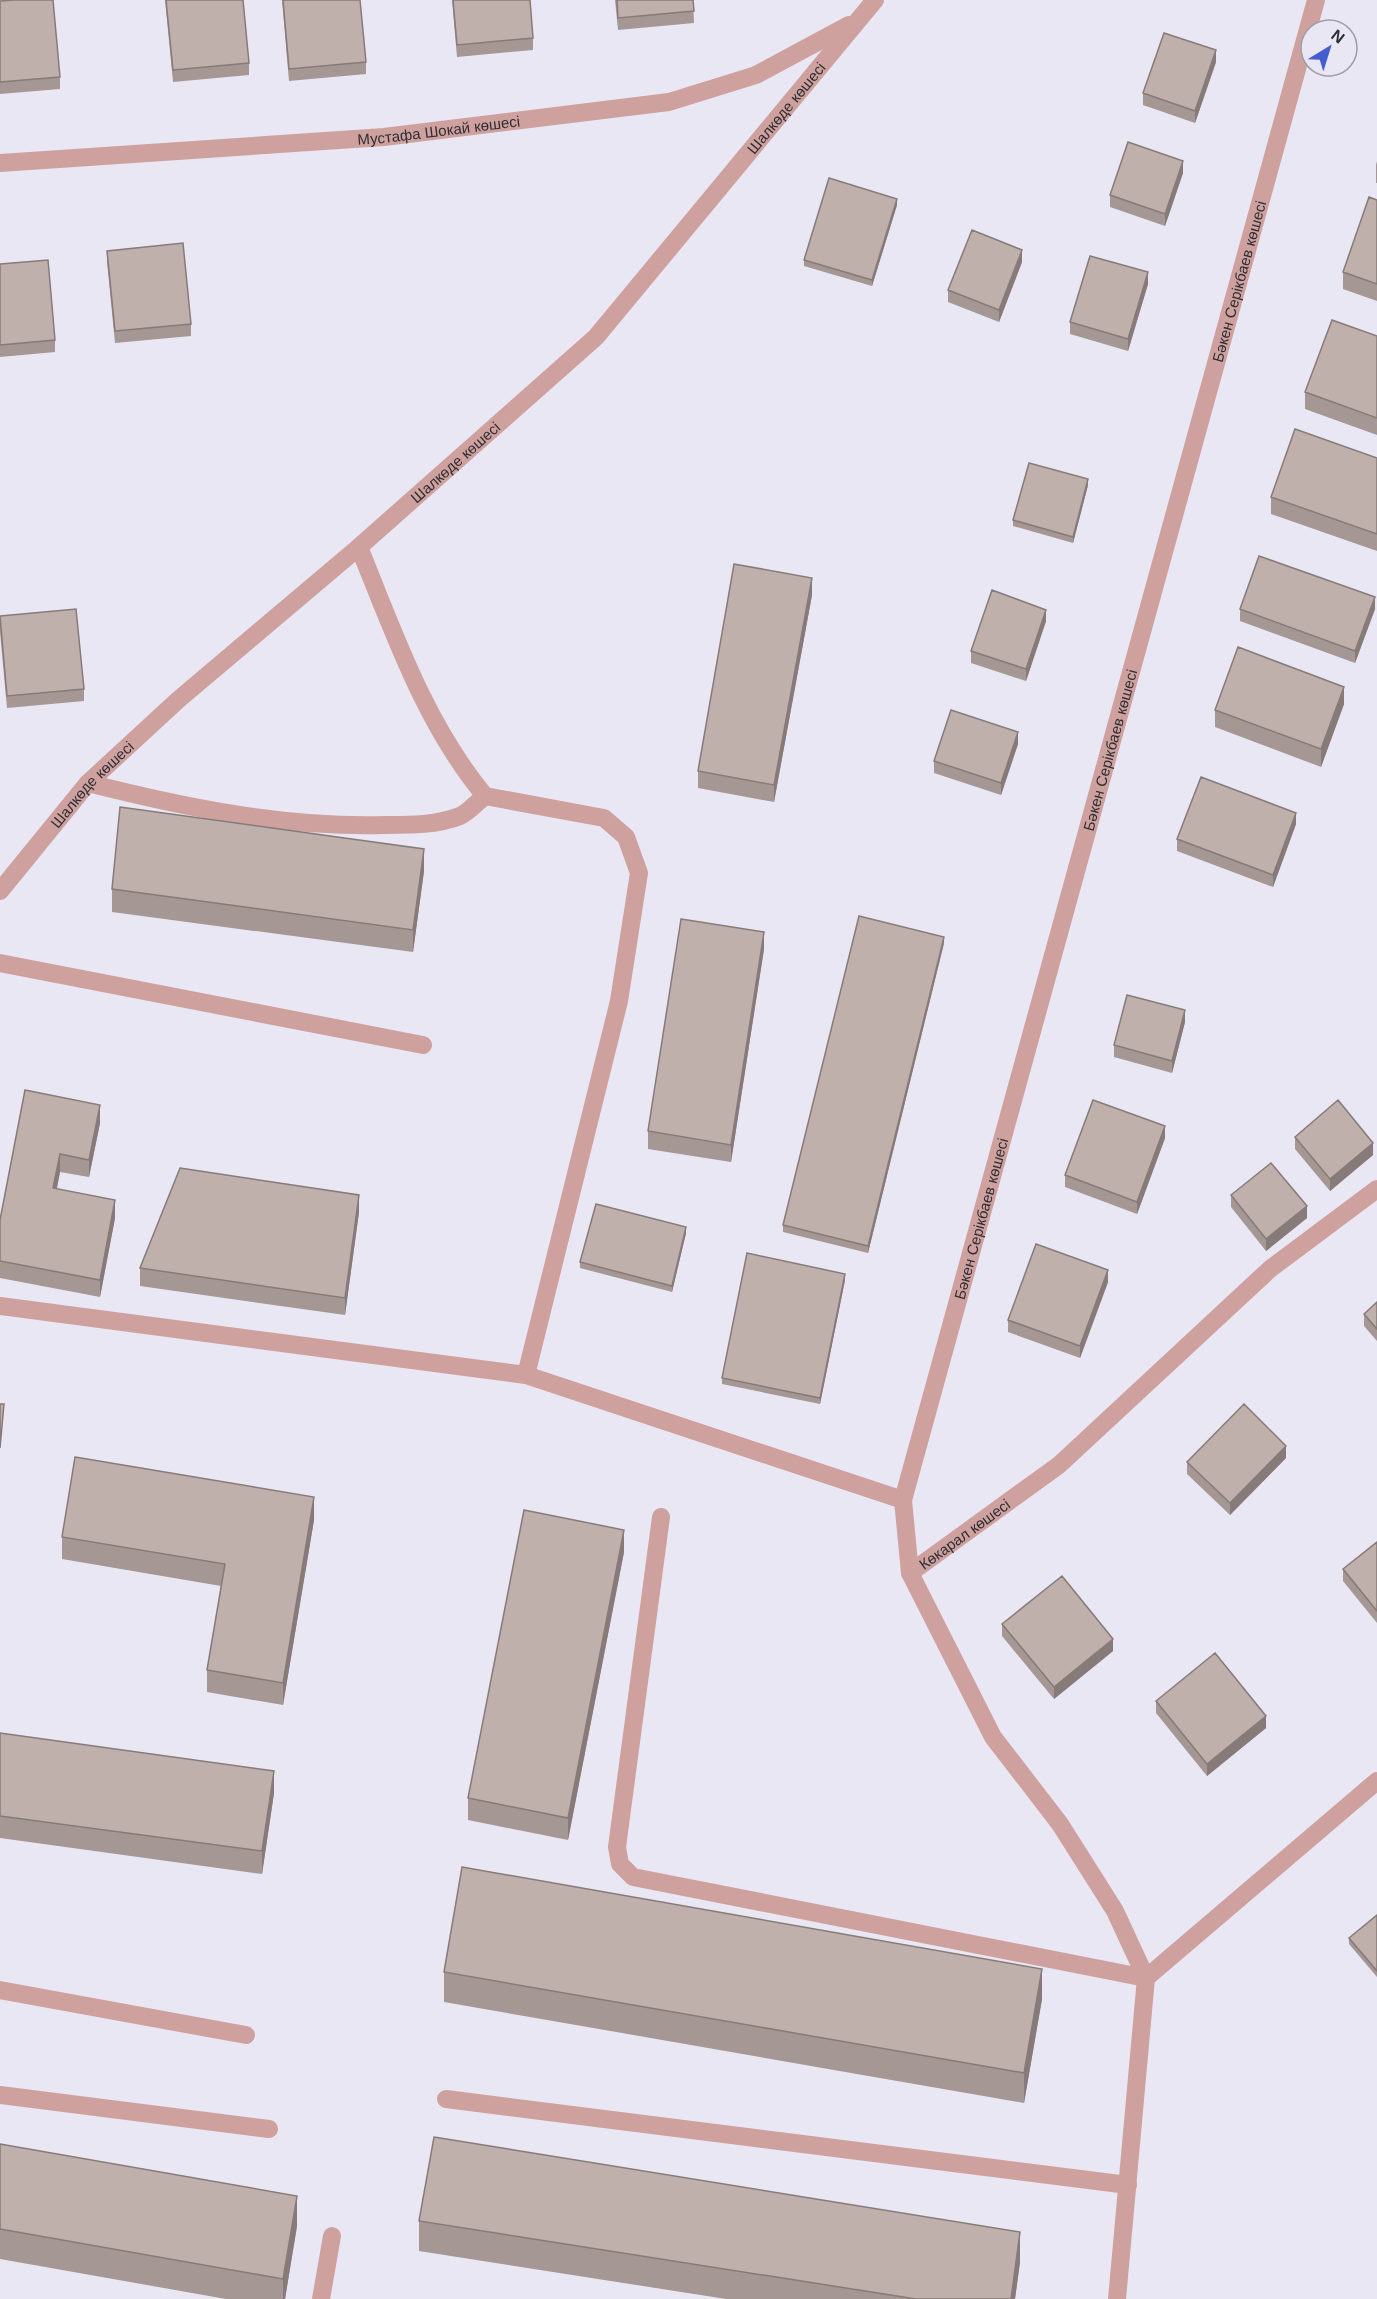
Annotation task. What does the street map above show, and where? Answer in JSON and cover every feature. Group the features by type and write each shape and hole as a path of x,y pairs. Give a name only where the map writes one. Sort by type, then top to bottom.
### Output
{"street":[{"name":"Шалкөде көшесі","path":"0,891 88,783 178,699 358,547 596,337 875,0"},
{"name":"Бәкен Серікбаев көшесі","path":"903,1500 1317,0"},
{"name":"Мустафа Шокай көшесі","path":"0,163 384,137 669,102 756,75 858,21"},
{"path":"358,547 414,681 452,752 485,796 604,818 627,837 639,873 619,1001 526,1375"},
{"path":"88,783 170,803 266,820 349,826 424,824 461,816 485,796"},
{"path":"0,963 423,1045"},
{"name":"Көкарал көшесі","path":"910,1573 1059,1465 1270,1269 1377,1189"},
{"path":"0,1306 526,1375 903,1500"},
{"name":"Көкарал көшесі","path":"903,1500 910,1573"},
{"path":"661,1517 616,1847 620,1864 633,1877 1146,1978"},
{"path":"910,1573 993,1737 1060,1824 1115,1911 1146,1978 1117,2299"},
{"path":"1146,1978 1377,1781"},
{"path":"0,1990 246,2035"},
{"path":"0,2095 269,2130"},
{"path":"446,2099 1128,2185"},
{"path":"321,2299 332,2236"}],"building":[{"path":"53,0 60,77 0,82 0,1"},
{"path":"166,0 243,0 249,63 173,70"},
{"path":"283,0 360,0 366,62 289,69"},
{"path":"453,0 530,0 533,38 457,45"},
{"path":"617,0 693,0 694,11 618,18"},
{"path":"1164,33 1216,50 1195,111 1143,93"},
{"path":"1128,142 1183,161 1165,214 1110,195"},
{"path":"829,178 897,199 872,280 804,260"},
{"path":"1369,197 1377,200 1377,284 1343,272"},
{"path":"972,230 1022,250 999,310 948,290"},
{"path":"183,243 191,324 115,331 107,251"},
{"path":"1090,256 1148,272 1128,339 1070,322"},
{"path":"48,260 55,340 0,345 0,264"},
{"path":"1332,320 1377,336 1377,418 1305,392"},
{"path":"1295,429 1377,458 1377,534 1271,497"},
{"path":"1029,463 1088,479 1073,537 1013,520"},
{"path":"1259,556 1375,597 1355,651 1240,609"},
{"path":"734,564 812,578 774,785 698,771"},
{"path":"992,590 1046,610 1026,669 971,651"},
{"path":"76,609 84,689 7,696 0,616"},
{"path":"1238,647 1344,687 1321,749 1215,710"},
{"path":"951,710 1018,732 1001,783 934,761"},
{"path":"1201,777 1296,813 1273,875 1177,839"},
{"path":"120,807 424,849 413,930 112,889"},
{"path":"859,916 944,937 868,1246 783,1225"},
{"path":"681,919 764,932 731,1145 648,1131"},
{"path":"1127,995 1185,1010 1172,1061 1114,1045"},
{"path":"25,1090 100,1105 89,1160 60,1154 53,1188 115,1200 100,1280 0,1261 0,1220"},
{"path":"1093,1100 1165,1126 1137,1202 1065,1175"},
{"path":"1338,1100 1373,1143 1330,1179 1295,1137"},
{"path":"1271,1163 1307,1206 1266,1239 1231,1195"},
{"path":"180,1168 359,1195 345,1298 140,1268"},
{"path":"596,1204 686,1227 672,1286 580,1262"},
{"path":"1036,1244 1108,1270 1080,1346 1008,1320"},
{"path":"747,1253 845,1274 820,1398 722,1378"},
{"path":"1377,1302 1377,1329 1364,1314"},
{"path":"0,1404 4,1404 0,1448"},
{"path":"1244,1404 1286,1446 1230,1503 1187,1462"},
{"path":"75,1457 314,1497 283,1683 207,1670 225,1564 62,1537"},
{"path":"524,1510 624,1530 568,1818 468,1798"},
{"path":"1377,1542 1377,1611 1343,1569"},
{"path":"1062,1576 1113,1639 1054,1687 1002,1624"},
{"path":"1215,1653 1266,1716 1207,1764 1156,1701"},
{"path":"0,1733 274,1771 262,1851 0,1816"},
{"path":"462,1867 1042,1969 1024,2073 444,1972"},
{"path":"1377,1915 1377,1971 1349,1938"},
{"path":"434,2137 1020,2232 1011,2299 916,2299 419,2221"},
{"path":"0,2144 297,2196 283,2279 0,2229"}]}
